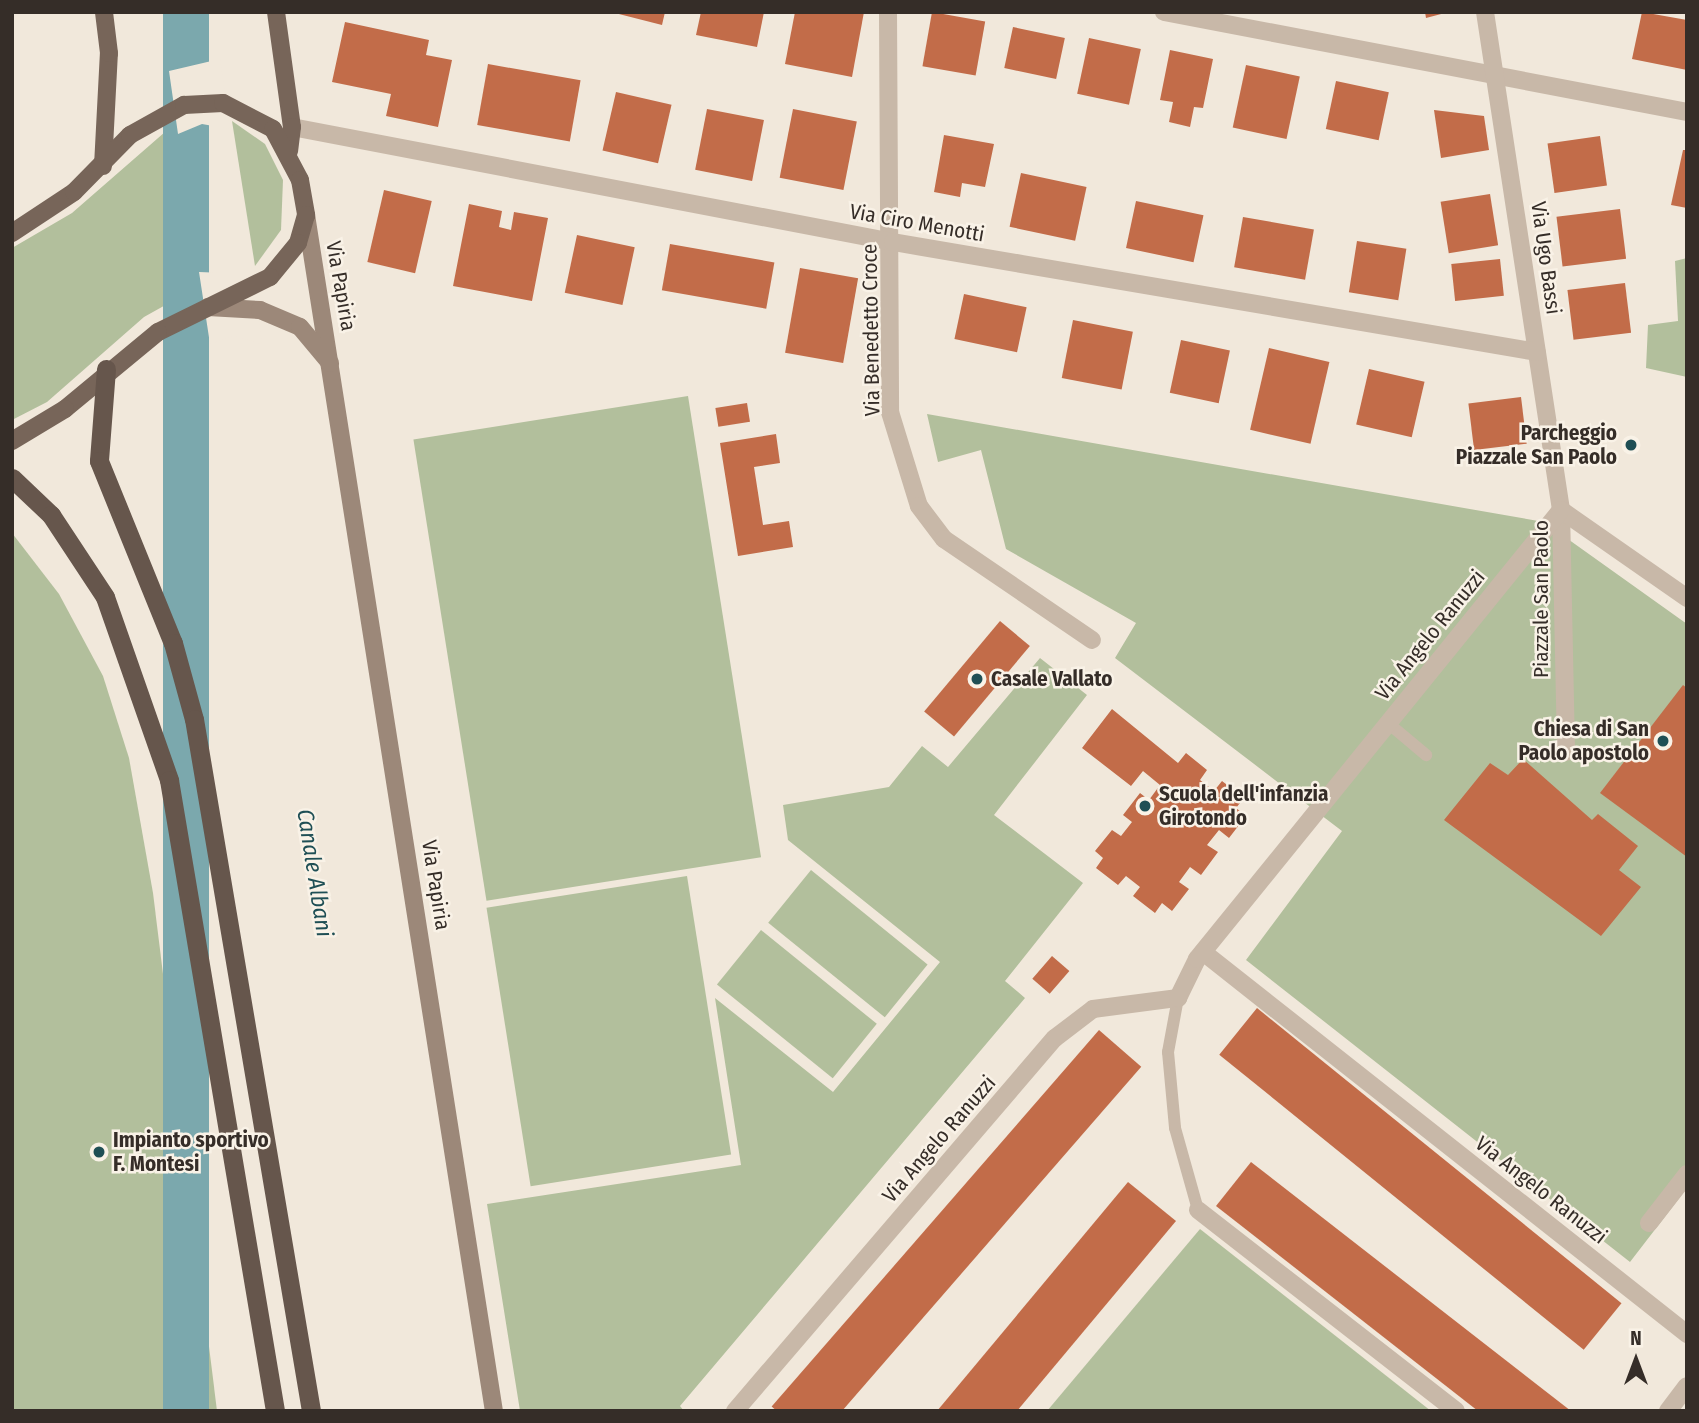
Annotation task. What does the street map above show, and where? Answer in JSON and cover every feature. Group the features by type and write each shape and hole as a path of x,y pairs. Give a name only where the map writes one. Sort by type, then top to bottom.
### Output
{"highway":[{"path":"106,369 99,461 173,642 194,719 311,1411"},
{"path":"12,478 51,515 106,597 169,780 275,1411"}],"main road":[{"path":"12,441 65,409 106,369 208,307 270,277 298,243 306,215 289,151 292,127 276,12"},
{"path":"101,15 103,166"},
{"path":"12,233 103,166 138,129 184,105 223,103 249,112 289,151"},
{"name":"Via Papiria","path":"306,215 332,366 494,1411"},
{"name":"Via Papiria","path":"208,307 260,310 300,327 332,366"}],"street":[{"name":"Via Benedetto Croce","path":"888,12 893,242 890,412 919,506 944,539 1093,640"},
{"path":"1164,12 1687,112"},
{"name":"Via Ugo Bassi","path":"1485,12 1497,75 1561,510"},
{"name":"Via Ciro Menotti","path":"292,127 893,242 1537,352"},
{"name":"Piazzale San Paolo","path":"1561,510 1687,598"},
{"name":"Piazzale San Paolo","path":"1561,510 1566,752"},
{"name":"Via Angelo Ranuzzi","path":"735,1411 1055,1038 1093,1009 1178,998 1203,952 1561,510"},
{"name":"Via Angelo Ranuzzi","path":"1203,952 1687,1334"},
{"path":"1649,1223 1687,1174"},
{"path":"1198,1210 1456,1411"},
{"path":"1668,1411 1687,1386"}],"lane":[{"path":"1388,723 1426,755"},
{"path":"1178,998 1168,1052 1175,1128 1198,1210"}],"green space":[{"path":"232,121 265,144 283,180 281,230 255,266"},
{"path":"173,125 196,288 144,317 47,402 12,420 12,248 72,213"},
{"path":"1687,258 1687,377 1646,368 1648,325 1678,321 1675,261"},
{"path":"688,396 761,857 486,901 413,439"},
{"path":"927,414 1544,522 1687,624 1687,1188 1630,1262 1246,960 1342,831 1115,658 1136,623 1006,549 981,450 938,462"},
{"name":"Impianto sportivo F. Montesi","path":"12,533 59,594 103,676 129,758 153,893 217,1411 12,1411"},
{"path":"1040,658 1087,695 994,815 1083,883 1005,981 1025,998 680,1406 684,1411 520,1411 487,1204 741,1165 715,998 833,1092 940,962 788,840 783,805 889,787 922,746 948,767"},
{"path":"811,870 928,964 885,1017 768,923"},
{"path":"687,876 731,1155 531,1186 486,908"},
{"path":"761,930 877,1024 833,1078 717,984"},
{"path":"1200,1229 1431,1411 1047,1411"}],"water":[{"path":"163,12 209,12 209,1411 163,1411"}],"pier":[{"path":"220,59 230,129 202,124 178,134 169,71"},
{"path":"250,260 262,344 234,336 210,344 199,272 224,273"}],"building":[{"path":"611,12 665,12 662,25"},
{"path":"701,12 764,12 757,47 696,35"},
{"path":"795,12 864,12 852,77 785,64"},
{"path":"932,12 985,21 976,76 922,66"},
{"path":"1425,12 1445,12 1445,13 1426,18"},
{"path":"1642,12 1687,20 1687,70 1632,59"},
{"path":"345,22 429,40 426,55 452,60 438,127 386,116 391,94 332,82"},
{"path":"1013,27 1065,38 1056,79 1004,68"},
{"path":"1089,38 1141,49 1129,105 1077,94"},
{"path":"1170,50 1213,59 1203,108 1194,107 1190,127 1169,122 1173,102 1160,100"},
{"path":"488,64 581,80 570,141 477,125"},
{"path":"1246,65 1300,76 1286,139 1233,128"},
{"path":"1336,81 1389,92 1379,140 1326,129"},
{"path":"616,92 672,105 658,163 603,150"},
{"path":"707,109 764,120 752,181 695,170"},
{"path":"793,109 857,121 843,190 780,178"},
{"path":"1434,110 1484,116 1489,150 1441,158"},
{"path":"944,135 994,144 985,187 962,183 960,197 934,192"},
{"path":"1600,136 1607,186 1554,193 1548,143"},
{"path":"1683,150 1687,150 1687,208 1671,205"},
{"path":"1021,173 1087,187 1075,241 1010,227"},
{"path":"384,190 432,201 415,273 367,262"},
{"path":"1490,194 1498,245 1449,253 1441,202"},
{"path":"1136,201 1203,215 1194,262 1126,248"},
{"path":"469,204 502,211 499,227 511,230 514,212 548,218 532,301 453,286"},
{"path":"1620,209 1626,259 1563,266 1556,217"},
{"path":"1243,217 1314,230 1305,280 1234,267"},
{"path":"577,235 635,247 622,305 565,293"},
{"path":"1357,241 1406,249 1398,300 1349,292"},
{"path":"670,244 774,262 766,309 662,290"},
{"path":"1500,259 1504,296 1455,301 1451,264"},
{"path":"800,268 858,278 843,363 785,353"},
{"path":"1625,283 1631,333 1574,340 1567,290"},
{"path":"964,294 1027,307 1017,352 954,339"},
{"path":"1073,320 1133,332 1122,390 1062,378"},
{"path":"1181,340 1230,350 1219,403 1170,393"},
{"path":"1269,348 1329,362 1311,444 1250,430"},
{"path":"1369,369 1425,382 1412,437 1356,425"},
{"path":"1521,397 1527,444 1474,450 1468,403"},
{"path":"747,403 750,422 718,427 715,408"},
{"path":"776,434 780,463 754,467 763,525 789,521 793,547 738,556 720,443"},
{"name":"Casale Vallato","path":"1000,621 1030,646 954,736 924,711"},
{"name":"Chiesa di San Paolo apostolo","path":"1683,685 1687,688 1687,857 1600,793"},
{"path":"1112,709 1178,763 1186,753 1207,770 1200,780 1214,791 1222,781 1244,798 1236,808 1246,816 1229,838 1219,830 1207,845 1218,852 1201,875 1190,867 1179,882 1189,889 1172,911 1162,903 1155,913 1133,896 1140,887 1126,876 1118,885 1096,868 1103,858 1095,851 1112,830 1121,836 1132,822 1123,815 1140,793 1149,800 1160,785 1143,771 1131,786 1082,748"},
{"path":"1523,759 1592,820 1598,814 1638,846 1619,870 1641,887 1601,936 1444,820 1490,763 1508,775"},
{"path":"1052,956 1069,971 1050,994 1032,979"},
{"path":"1257,1008 1621,1303 1584,1350 1219,1055"},
{"path":"1099,1030 1141,1067 842,1411 777,1411 772,1407"},
{"path":"1251,1162 1571,1411 1478,1411 1216,1206"},
{"path":"1128,1182 1176,1221 1017,1411 937,1411"}],"place":[{"name":"Parcheggio Piazzale San Paolo","path":"1631,445"},
{"name":"Casale Vallato","path":"977,679"},
{"name":"Chiesa di San Paolo apostolo","path":"1663,741"},
{"name":"Scuola dell'infanzia Girotondo","path":"1145,806"},
{"name":"Impianto sportivo F. Montesi","path":"99,1152"}],"water label":[{"name":"Canale Albani","path":"315,873"}]}
